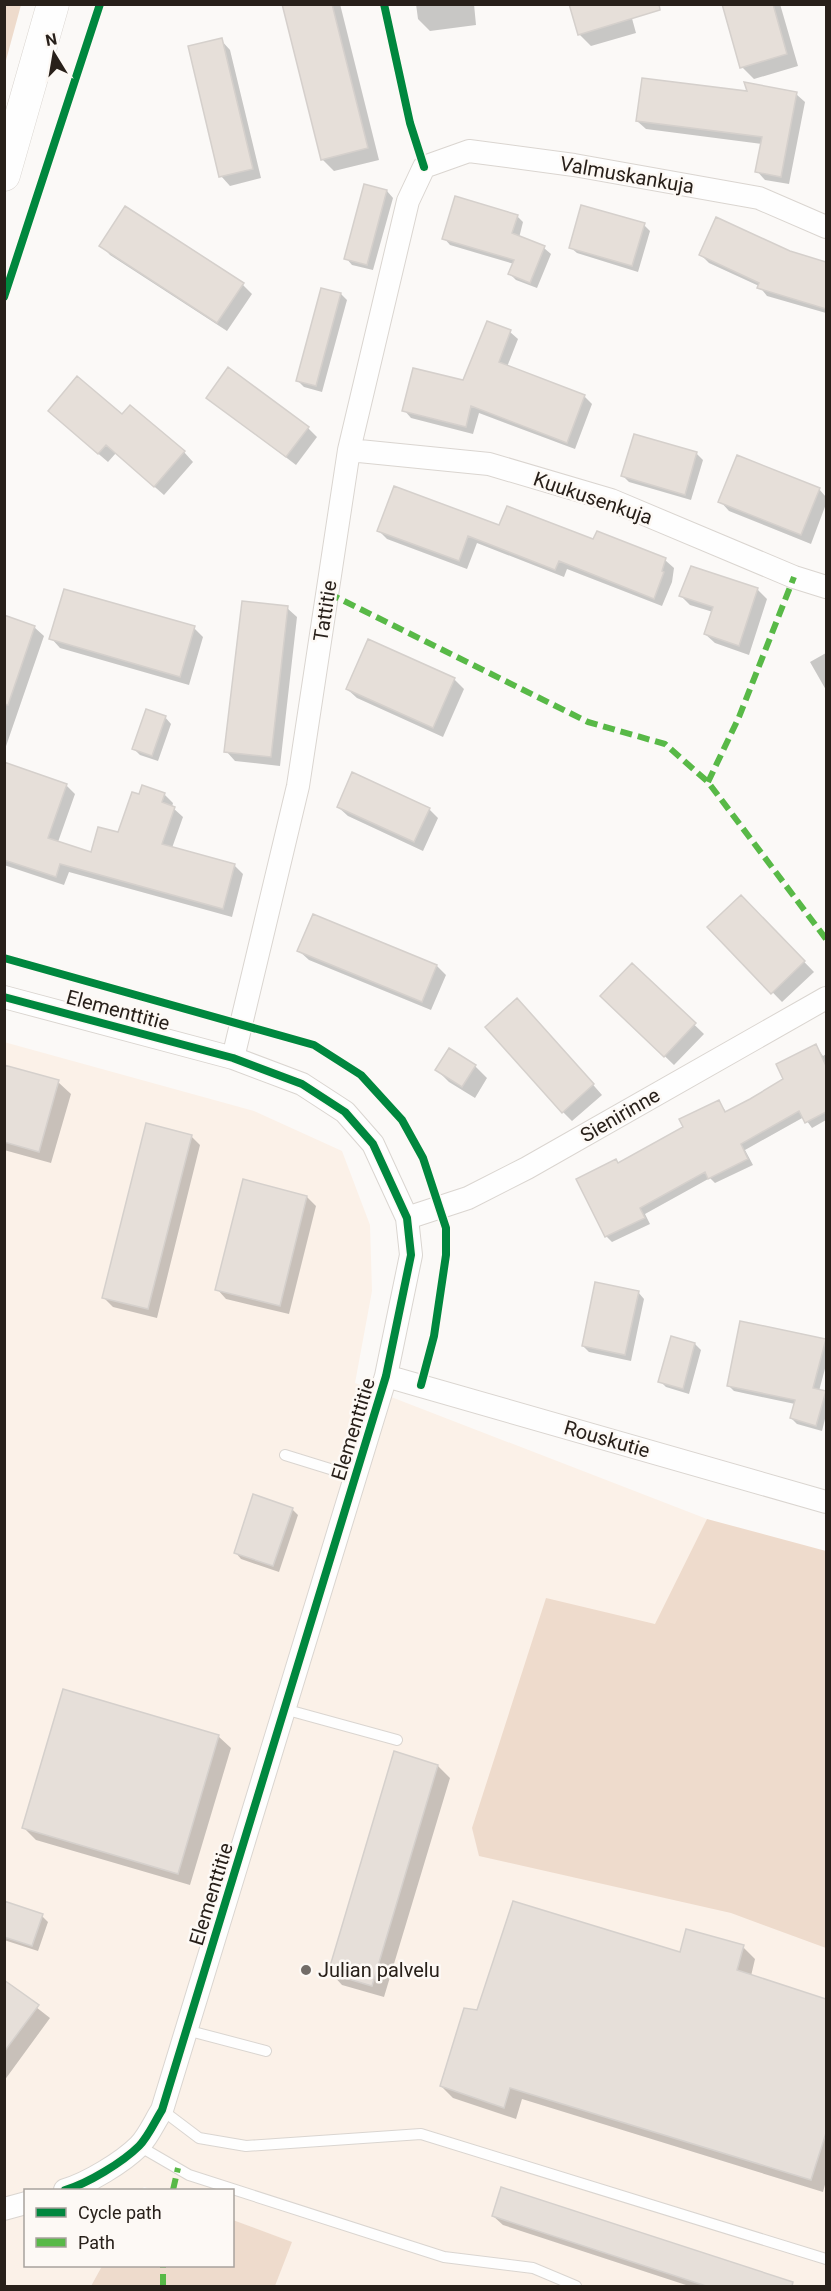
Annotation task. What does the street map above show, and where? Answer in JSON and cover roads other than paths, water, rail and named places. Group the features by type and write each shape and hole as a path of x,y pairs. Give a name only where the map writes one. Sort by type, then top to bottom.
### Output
{"street":[{"path":"4,175 54,4"},
{"name":"Valmuskankuja","path":"424,167 469,151 574,165 759,198 826,226"},
{"name":"Tattitie","path":"233,1058 298,786 350,450 408,201 424,167"},
{"name":"Kuukusenkuja","path":"350,450 489,464 611,500 794,577 826,587"},
{"name":"Elementtitie","path":"4,997 233,1058 302,1084 345,1112 373,1144 407,1218 411,1255 386,1376 162,2110 139,2146"},
{"name":"Sienirinne","path":"407,1218 468,1198 527,1168 826,998"},
{"name":"Rouskutie","path":"386,1376 826,1502"},
{"path":"69,2189 108,2168 139,2146"},
{"path":"4,2209 24,2204"}],"lane":[{"path":"285,1455 356,1477"},
{"path":"284,1709 398,1740"},
{"path":"186,2030 266,2051"},
{"path":"162,2110 199,2139 246,2146 421,2134 826,2259"},
{"path":"139,2146 189,2175 232,2189"},
{"path":"234,2190 432,2254 533,2268 576,2286"}],"place":[{"name":"Julian palvelu","path":"306,1970"}]}
